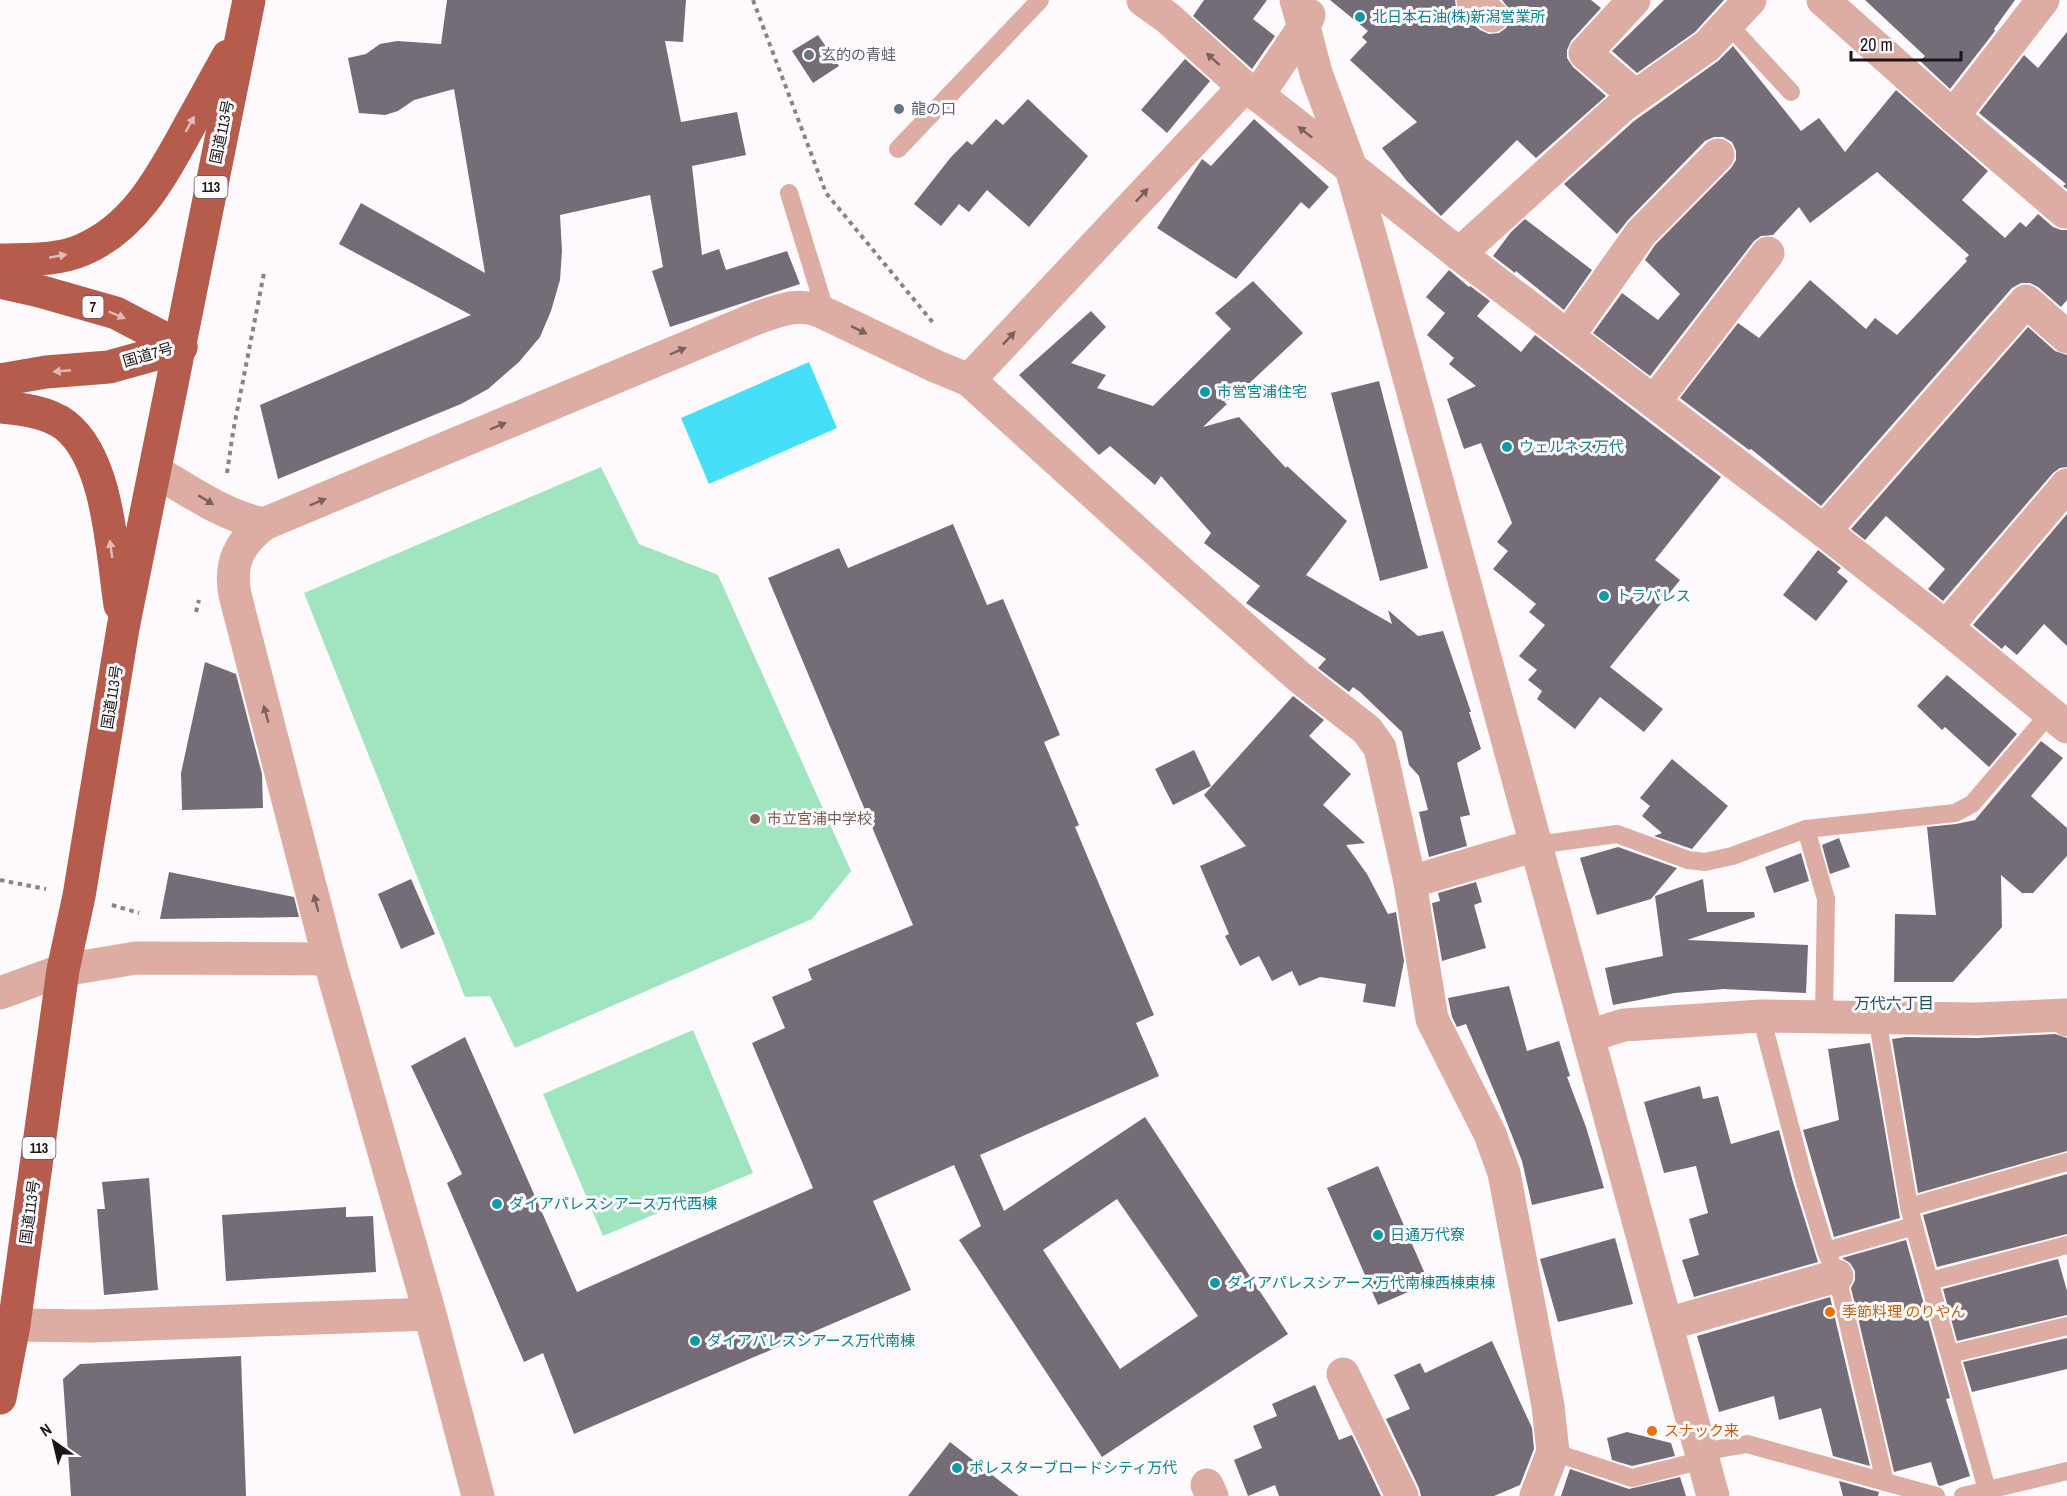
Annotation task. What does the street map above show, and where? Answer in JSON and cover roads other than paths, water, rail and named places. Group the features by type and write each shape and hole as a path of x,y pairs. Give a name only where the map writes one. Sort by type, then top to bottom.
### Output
{"highway":[{"path":"0,260 55,257 80,251 106,238 130,217 151,192 246,14"},
{"name":"国道113号","path":"0,1398 14,1325 63,970 79,896 123,628 246,14"},
{"name":"国道7号","path":"0,282 116,314 181,347"},
{"name":"国道7号","path":"0,380 46,372 109,367 181,347"},
{"path":"0,407 41,413 63,424 81,440 93,462 101,487 123,628"}],"street":[{"path":"1143,0 1168,18 1251,91 1459,254 1824,531 1946,627 2061,711"},
{"path":"1634,0 1585,52 1635,96"},
{"path":"1459,254 1635,96 1707,46 1750,0"},
{"path":"1823,0 1953,116 2065,212 2067,210"},
{"path":"1953,116 2034,3"},
{"path":"969,380 1251,91 1305,9"},
{"path":"1305,9 1316,73 1350,168 1381,272 1713,1496"},
{"path":"1568,336 1641,233 1718,155"},
{"path":"1653,402 1768,253"},
{"path":"1824,531 2026,301 2067,338"},
{"path":"478,1496 430,1314 329,959 233,582 238,555 243,542 264,524 757,318 796,306 810,307 822,312 969,380 1298,676 1367,730 1380,748 1410,882 1432,1019 1490,1134 1504,1173 1548,1406 1553,1452 1536,1496"},
{"path":"155,471 222,510 246,520 264,524"},
{"path":"1946,627 2067,485"},
{"path":"1410,882 1536,845"},
{"path":"0,993 63,970 136,958 329,959"},
{"path":"0,966 63,970"},
{"path":"1588,1036 1624,1025 1761,1016 1976,1018 2066,1016"},
{"path":"1667,1324 1831,1263"},
{"path":"14,1325 102,1325 430,1314"},
{"path":"1343,1374 1402,1496"}],"lane":[{"path":"898,149 1040,0"},
{"path":"1728,24 1791,93"},
{"path":"789,193 821,297 822,312"},
{"path":"1536,845 1617,834 1688,860 1705,862 1732,856 1806,830 1955,813 1972,804 2061,711"},
{"path":"1806,830 1826,899 1824,1016"},
{"path":"1761,1016 1804,1179 1831,1263 1885,1482"},
{"path":"1877,1017 1909,1207 1987,1490"},
{"path":"1909,1207 2067,1162"},
{"path":"1831,1263 1914,1226"},
{"path":"1930,1281 2067,1245"},
{"path":"1950,1354 2067,1326"},
{"path":"1553,1452 1632,1478 1747,1444 1936,1496"},
{"path":"1963,1496 2067,1471"}],"water":[{"path":"809,362 837,428 709,484 681,418"}],"place":[{"name":"北日本石油(株)新潟営業所","path":"1360,17"},
{"name":"玄的の青蛙","path":"809,55"},
{"name":"龍の口","path":"899,109"},
{"name":"市営宮浦住宅","path":"1205,392"},
{"name":"ウェルネス万代","path":"1507,447"},
{"name":"トラパレス","path":"1604,596"},
{"name":"市立宮浦中学校","path":"755,819"},
{"name":"ダイアパレスシアース万代西棟","path":"497,1204"},
{"name":"日通万代寮","path":"1378,1235"},
{"name":"ダイアパレスシアース万代南棟西棟東棟","path":"1215,1283"},
{"name":"季節料理 のりやん","path":"1830,1312"},
{"name":"ダイアパレスシアース万代南棟","path":"695,1341"},
{"name":"スナック来","path":"1652,1431"},
{"name":"ポレスターブロードシティ万代","path":"957,1468"}],"district":[{"name":"万代六丁目","path":"1894,1003"}]}
